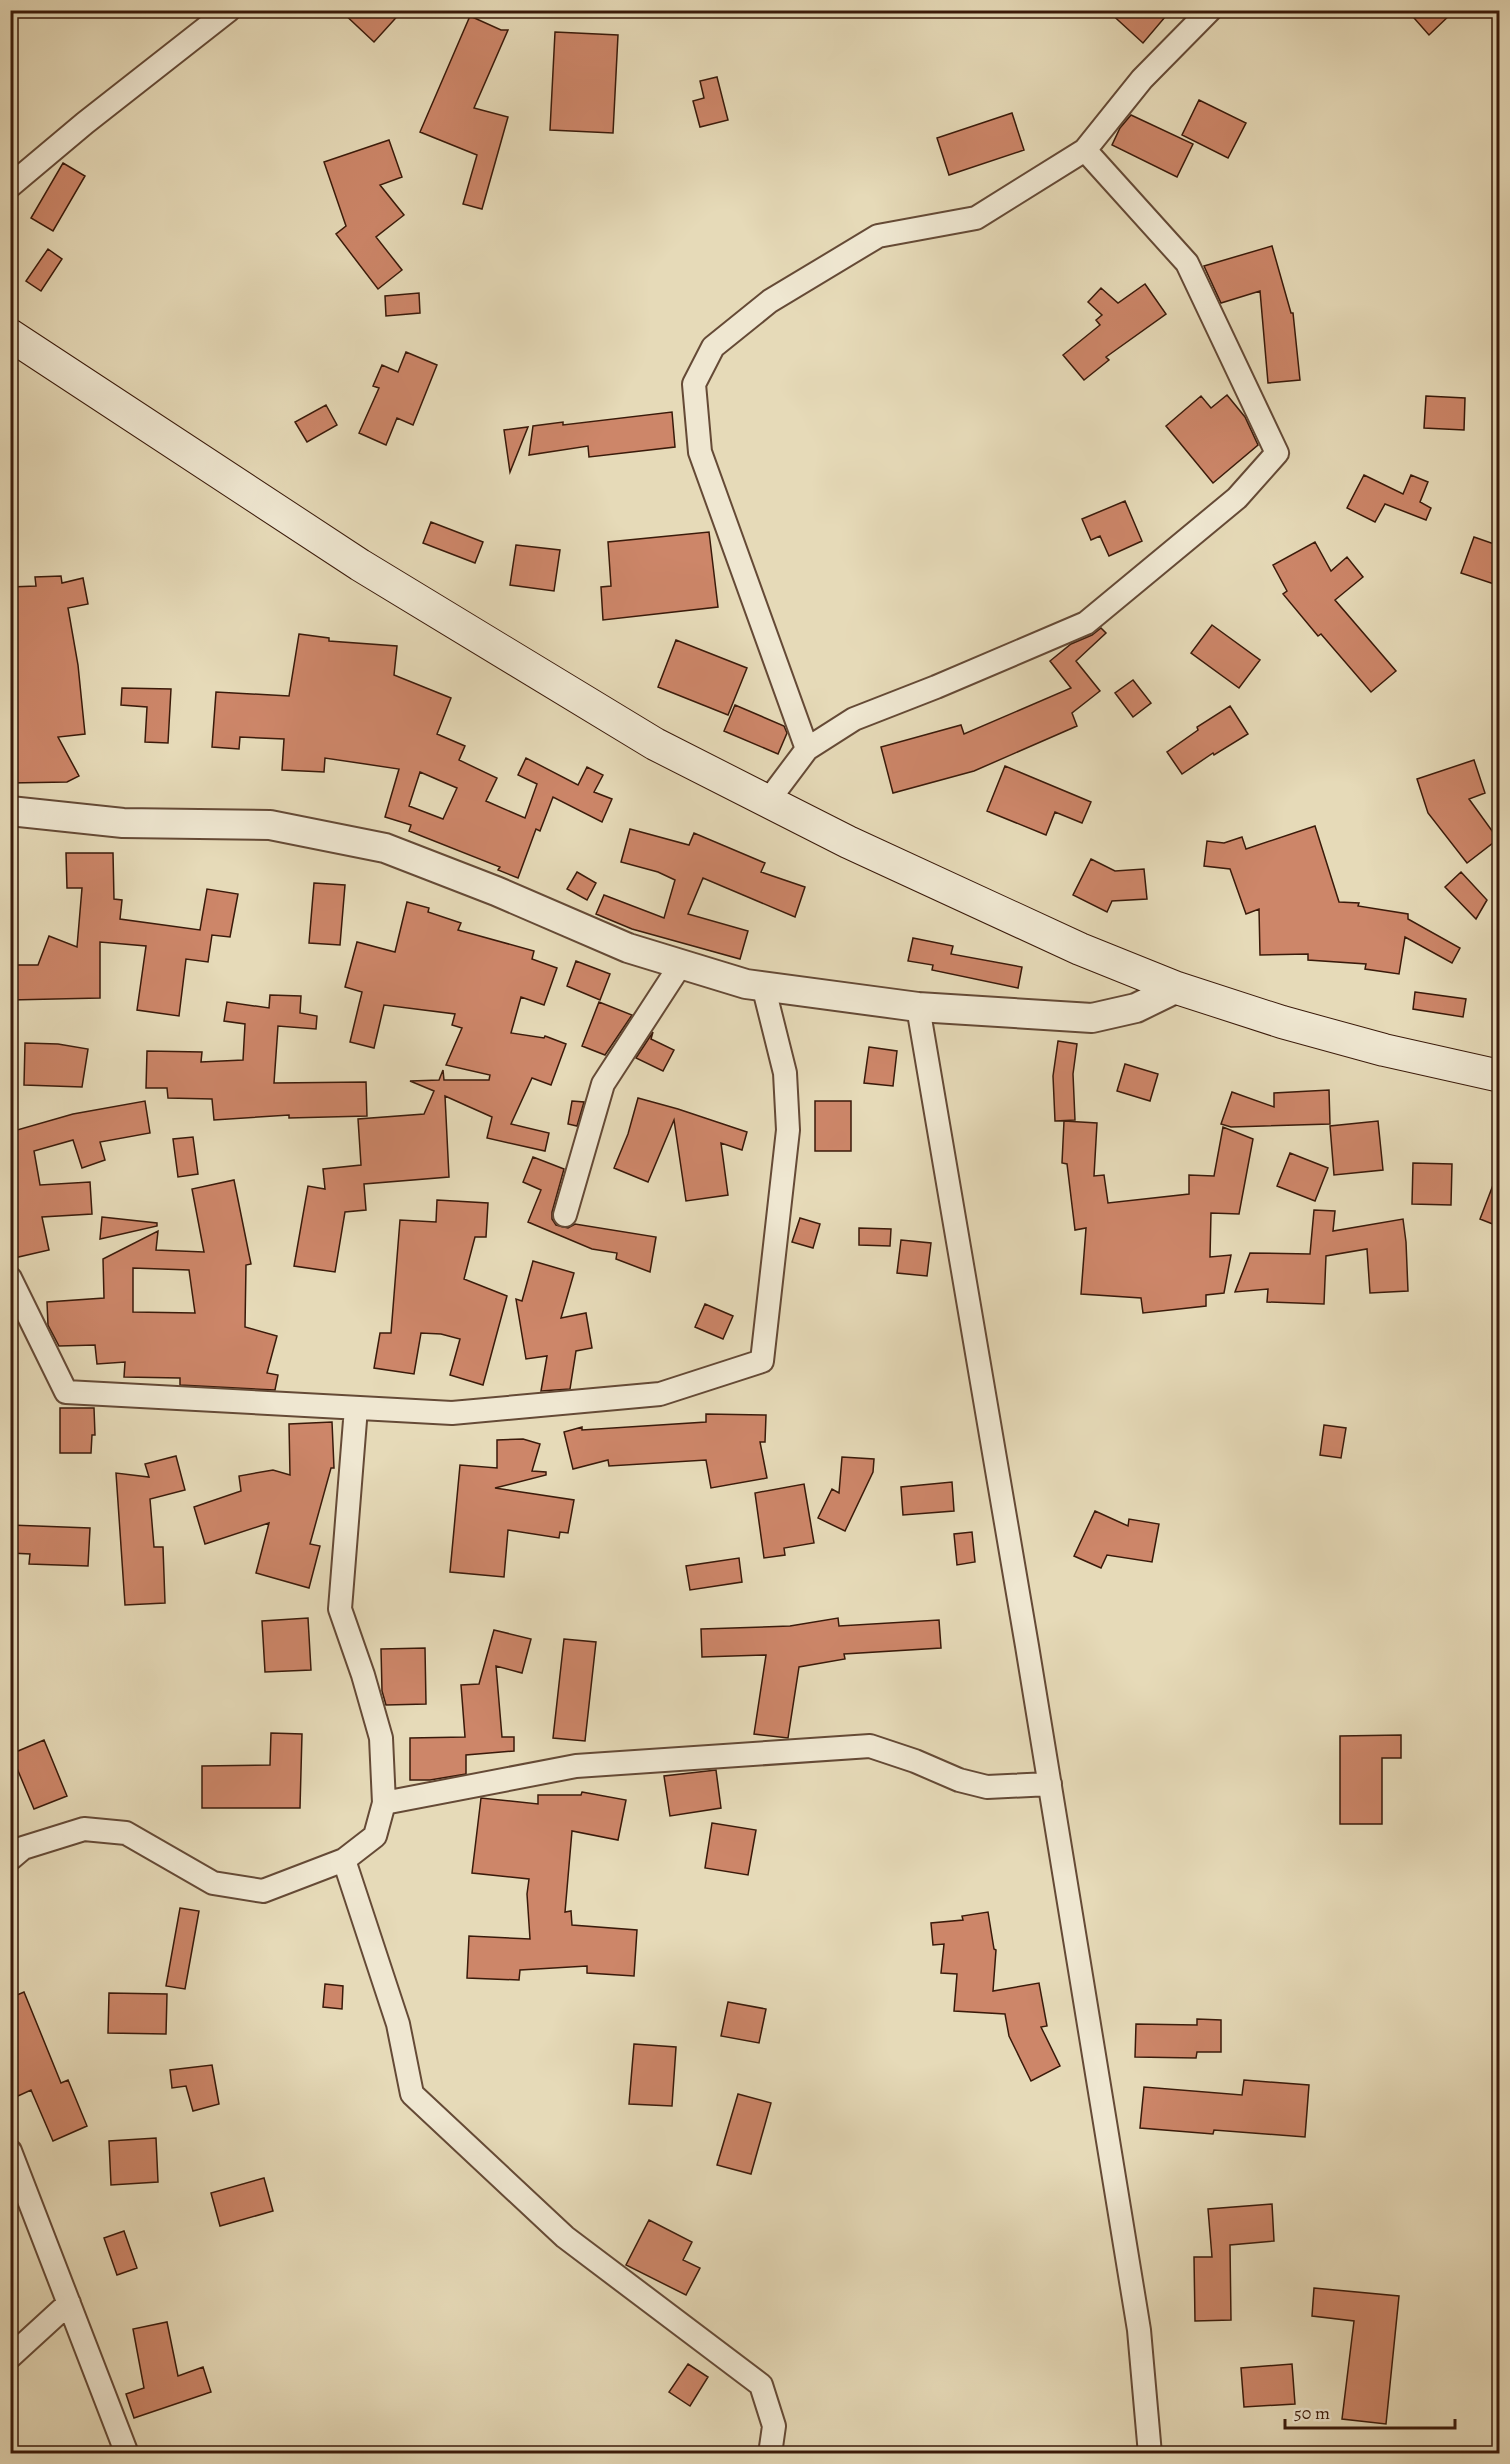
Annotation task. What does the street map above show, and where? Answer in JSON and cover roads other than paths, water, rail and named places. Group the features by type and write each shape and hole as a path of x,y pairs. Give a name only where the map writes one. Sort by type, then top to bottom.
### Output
{"main road":[{"path":"10,335 360,566 655,744 848,842 1070,944 1177,988 1282,1022 1384,1050 1500,1076"}],"street":[{"path":"10,186 85,123 229,10"},
{"path":"807,749 700,452 694,384 713,347 770,301 878,236 976,218 1085,150 1142,79 1210,10"},
{"path":"768,801 807,749 854,719 1086,623 1237,498 1277,453 1187,263 1085,150"},
{"path":"10,811 123,823 270,825 385,848 496,891 628,948 746,984 918,1007 1092,1017 1136,1008 1177,988"},
{"path":"565,1215 603,1084 681,964"},
{"path":"10,1278 66,1392 452,1413 660,1394 762,1361 788,1130 784,1073 763,985"},
{"path":"918,1007 1050,1784 1139,2330 1150,2454"},
{"path":"10,1859 23,1848 84,1829 126,1833 213,1883 263,1891 344,1860 375,1836 384,1803 381,1738 363,1675 340,1609 356,1408"},
{"path":"384,1803 576,1766 870,1746 915,1761 958,1780 987,1787 1050,1784"},
{"path":"344,1860 398,2024 412,2094 565,2237 761,2385 774,2426 770,2454"},
{"path":"10,2151 127,2454"},
{"path":"10,2357 69,2303"}]}
